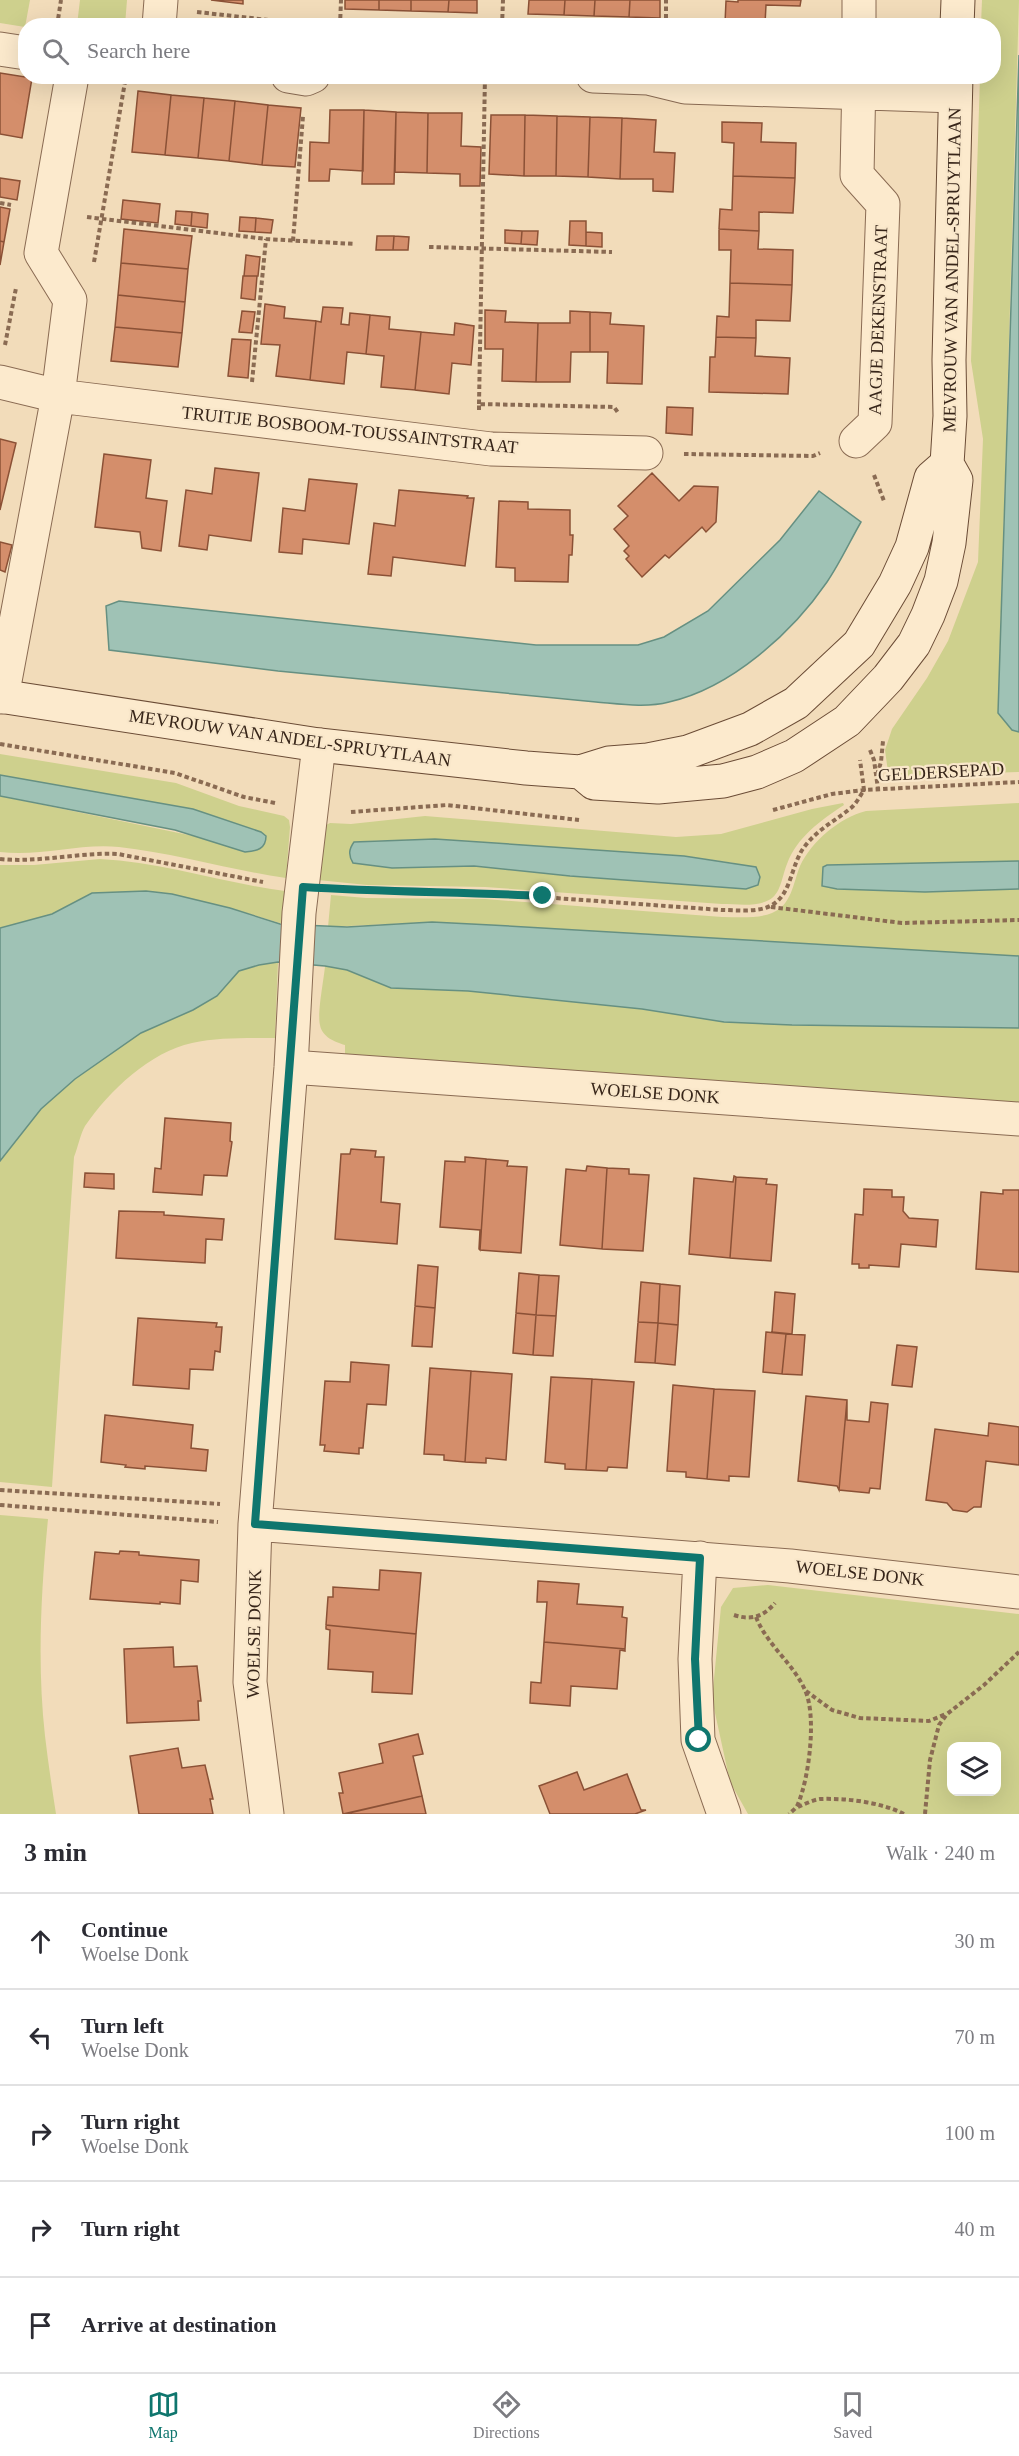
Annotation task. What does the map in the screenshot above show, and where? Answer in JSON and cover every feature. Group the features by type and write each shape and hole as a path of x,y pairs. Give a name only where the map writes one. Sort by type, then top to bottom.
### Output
{"street":[{"path":"859,0 859,18"},
{"path":"957,18 958,0"},
{"path":"0,49 18,52"},
{"path":"1,697 58,396 70,300 41,253 71,84"},
{"path":"673,84 685,87 956,86"},
{"name":"AAGJE DEKENSTRAAT","path":"856,441 875,423 883,204 857,175 859,85"},
{"name":"MEVROUW VAN ANDEL-SPRUYTLAAN","path":"580,772 594,783 658,787 723,781 757,772 794,756 847,721 888,678 914,644 941,581 956,480 947,464 950,416 948,360 956,86"},
{"name":"TRUITJE BOSBOOM-TOUSSAINTSTRAAT","path":"0,382 58,396 491,448 646,453"},
{"name":"MEVROUW VAN ANDEL-SPRUYTLAAN","path":"1,697 319,745 580,772 609,763 648,760 688,752 750,729 796,703 859,644 895,584 912,547 931,478 947,464"},
{"name":"WOELSE DONK","path":"267,1814 250,1682 256,1515 291,1066 301,900 319,745"},
{"name":"WOELSE DONK","path":"291,1066 1019,1119"},
{"name":"WOELSE DONK","path":"256,1515 888,1575 1019,1592"},
{"path":"700,1558 695,1659 699,1740 724,1814"}],"path":[{"path":"58,18 61,0"},
{"path":"340,18 341,0"},
{"path":"502,18 503,0"},
{"path":"666,0 666,18"},
{"path":"160,11 236,18"},
{"path":"70,300 91,276 125,84"},
{"path":"292,241 302,84"},
{"path":"479,404 485,84"},
{"path":"0,203 47,212 266,239 355,244"},
{"path":"248,419 266,239"},
{"path":"429,247 612,252"},
{"path":"4,347 19,270 41,253"},
{"path":"646,453 813,456 856,441"},
{"path":"0,744 175,773 244,796 311,808"},
{"path":"877,776 878,789"},
{"name":"GELDERSEPAD","path":"770,907 784,893 797,857 805,846 824,826 853,807 864,790 1019,782"},
{"path":"0,859 118,854 259,881 301,900 367,891 497,894 722,910 753,910 770,907 902,923 1019,920"},
{"path":"0,1490 256,1515"},
{"path":"0,1505 256,1515"},
{"path":"756,1617 762,1632 806,1691 832,1710 860,1718 887,1721 929,1721 947,1714"},
{"path":"925,1814 930,1760 939,1725 947,1714 984,1685 1019,1652"},
{"path":"797,1807 807,1767 811,1720 806,1691"},
{"path":"789,1814 797,1807 818,1799 844,1800 895,1810 903,1814"}],"green space":[{"path":"0,0 30,0 27,18 18,18 18,26 0,23"},
{"path":"80,0 127,0 126,18 78,18"},
{"path":"982,0 1019,0 998,713 1012,730 1019,732 1019,772 898,776 888,772 885,750 892,729 927,678 948,641 978,562 983,439 971,361 980,84 1001,84 1001,18 981,18"},
{"path":"0,754 176,783 239,806 284,816 289,820 290,827 286,878 119,847 89,847 30,853 0,852 0,796 208,839 266,836 261,832 193,809 0,775"},
{"path":"843,803 844,805 818,823 803,837 791,854 776,894 769,900 758,904 722,904 485,887 367,885 318,880 326,825 330,823 351,824 425,816 676,837 721,834 812,809","holes":["435,839 684,856 734,863 758,885 746,889 570,876 474,866 392,868 371,865 366,841"]},
{"path":"1019,803 1019,861 827,865 822,885 837,889 925,892 1019,889 1019,956 432,922 328,927 331,895 366,898 485,899 722,917 760,916 772,913 784,905 791,893 800,866 819,839 836,825 856,814 866,811"},
{"path":"100,859 146,864 285,891 283,924 230,908 92,893 52,914 0,928 0,865 34,865"},
{"path":"278,962 275,1038 213,1040 176,1048 146,1064 118,1087 85,1126 74,1157 52,1487 0,1482 0,1161 41,1109 75,1079 115,1050 141,1033 193,1010 217,996 239,971"},
{"path":"325,966 347,970 391,988 468,991 642,1009 724,1022 1019,1028 1019,1103 345,1056 345,1045 326,1036 320,1025"},
{"path":"0,1515 48,1519 43,1573 41,1682 45,1736 56,1814 0,1814"},
{"path":"768,1585 1019,1614 1019,1814 748,1814 730,1782 712,1699 721,1607 733,1588"}],"shaded area":[{"path":"1019,55 1019,732 1012,730 998,713"},
{"path":"819,491 861,522 827,582 796,620 758,656 715,685 669,702 642,705 596,702 278,671 109,650 106,606 119,601 536,645 638,645 664,637 708,611 780,540"},
{"path":"0,775 193,809 261,832 266,836 266,840 260,849 245,852 175,830 0,796"},
{"path":"435,839 684,856 756,867 760,877 758,885 746,889 570,876 474,866 392,868 353,863 350,855 354,842"},
{"path":"1019,861 1019,889 925,892 837,889 822,886 823,867 827,865"},
{"path":"146,891 172,894 230,908 280,924 347,927 432,922 1019,956 1019,1028 724,1022 642,1009 468,991 391,988 347,970 278,962 239,971 217,996 193,1010 141,1033 75,1079 41,1109 0,1161 0,928 52,914 92,893"}],"building":[{"path":"211,0 243,0 243,4"},
{"path":"345,0 379,0 379,10 345,9"},
{"path":"379,0 411,0 411,11 379,10"},
{"path":"411,0 449,0 448,12 411,11"},
{"path":"449,0 477,0 477,13 448,12"},
{"path":"529,0 565,0 564,15 528,14"},
{"path":"565,0 595,0 594,16 564,15"},
{"path":"595,0 630,0 629,17 594,16"},
{"path":"630,0 660,0 660,18 629,17"},
{"path":"738,0 801,0 800,6 766,5 765,18 725,18 726,1 738,2"},
{"path":"0,73 18,76 18,84 31,84 22,138 0,134"},
{"path":"138,91 171,95 165,155 132,152"},
{"path":"171,95 204,98 198,158 165,155"},
{"path":"204,98 235,101 229,161 198,158"},
{"path":"235,101 268,105 262,165 229,161"},
{"path":"268,105 301,108 295,167 262,165"},
{"path":"330,110 364,110 363,171 330,169 329,181 309,181 310,142 329,143"},
{"path":"364,110 396,112 394,184 362,184"},
{"path":"396,112 428,113 427,173 395,172"},
{"path":"428,113 462,113 461,146 481,147 480,186 460,186 460,174 427,173"},
{"path":"491,115 525,115 524,176 489,174"},
{"path":"525,115 557,116 556,176 524,176"},
{"path":"557,116 590,117 588,177 556,176"},
{"path":"590,117 622,118 620,179 588,177"},
{"path":"622,118 656,120 654,152 675,153 673,192 653,191 653,179 620,179"},
{"path":"722,122 762,123 761,142 796,143 795,178 733,176 734,143 722,142"},
{"path":"733,176 795,178 793,213 759,212 759,231 719,229 720,209 732,210"},
{"path":"0,178 20,181 17,200 0,197"},
{"path":"123,200 160,204 158,223 121,219"},
{"path":"0,207 10,209 4,242 0,241"},
{"path":"176,211 192,212 191,226 175,224"},
{"path":"192,212 208,214 207,228 191,226"},
{"path":"240,217 256,218 255,232 239,231"},
{"path":"256,218 273,220 271,233 255,232"},
{"path":"570,221 586,221 586,246 569,245"},
{"path":"124,229 192,236 188,269 121,263"},
{"path":"719,229 759,231 758,249 793,250 792,285 730,283 731,250 719,250"},
{"path":"505,230 522,231 521,244 505,243"},
{"path":"522,231 538,231 537,245 521,244"},
{"path":"586,232 602,233 602,247 586,246"},
{"path":"377,236 394,236 393,250 376,250"},
{"path":"394,236 409,237 408,250 393,250"},
{"path":"0,241 4,242 0,265"},
{"path":"246,255 260,257 258,276 244,276"},
{"path":"121,263 188,269 185,302 118,295"},
{"path":"243,276 257,276 255,300 241,298"},
{"path":"730,283 792,285 790,321 756,320 756,338 716,337 717,316 729,317"},
{"path":"118,295 185,302 182,333 115,327"},
{"path":"265,304 285,307 284,318 316,321 310,380 276,376 280,345 261,344"},
{"path":"323,307 343,308 341,324 349,325 350,313 370,315 366,354 347,352 344,384 310,380 316,321 321,322"},
{"path":"485,310 506,311 505,322 538,323 536,382 502,381 503,349 485,349"},
{"path":"242,311 255,312 252,333 239,332"},
{"path":"570,311 590,312 590,352 571,352 570,382 536,382 538,323 570,323"},
{"path":"590,312 611,313 610,324 644,326 642,384 607,383 608,352 590,352"},
{"path":"370,315 390,317 389,329 421,332 415,390 381,387 384,356 366,354"},
{"path":"455,323 474,326 471,365 452,363 449,394 415,390 421,332 454,335"},
{"path":"115,327 182,333 178,367 111,361"},
{"path":"716,337 756,338 755,356 790,358 788,394 709,392 710,357 715,357"},
{"path":"232,339 251,340 248,378 228,376"},
{"path":"667,407 693,408 692,435 666,433"},
{"path":"0,439 16,443 0,510"},
{"path":"104,454 151,460 146,498 167,501 161,551 142,548 140,532 95,527"},
{"path":"215,468 259,473 251,541 209,535 207,550 179,546 186,490 212,494"},
{"path":"652,473 679,501 694,486 718,487 716,522 706,532 702,527 669,558 665,555 642,577 626,559 629,556 624,551 629,546 614,529 628,516 618,506"},
{"path":"309,479 357,484 349,544 303,539 302,554 279,552 283,508 305,511"},
{"path":"399,490 474,498 465,566 393,557 391,576 368,574 374,523 395,526"},
{"path":"499,501 528,502 528,509 570,510 570,535 573,535 572,555 569,555 568,582 515,581 515,568 496,567"},
{"path":"0,542 12,545 5,572 0,570"},
{"path":"165,1118 231,1123 230,1141 232,1142 227,1176 204,1175 202,1195 153,1192 155,1168 161,1169"},
{"path":"351,1149 376,1151 375,1157 384,1157 381,1202 400,1204 397,1244 335,1239 341,1154 350,1154"},
{"path":"465,1157 486,1159 480,1250 480,1230 440,1227 445,1161 465,1162"},
{"path":"486,1159 508,1161 507,1166 527,1167 521,1253 480,1250"},
{"path":"587,1166 607,1168 602,1249 560,1245 566,1169 586,1171"},
{"path":"607,1168 629,1169 629,1174 649,1175 643,1251 602,1249"},
{"path":"85,1173 114,1174 114,1189 84,1187"},
{"path":"734,1176 736,1177 730,1258 689,1254 694,1178 733,1182"},
{"path":"736,1177 767,1179 766,1184 777,1185 771,1261 730,1258"},
{"path":"864,1189 892,1190 892,1197 904,1197 903,1211 909,1218 938,1220 936,1247 901,1244 899,1267 869,1265 869,1268 859,1268 859,1264 852,1264 855,1214 863,1215"},
{"path":"1003,1190 1019,1190 1019,1272 976,1269 981,1192 1003,1194"},
{"path":"119,1211 164,1212 164,1215 224,1219 222,1240 206,1239 205,1263 116,1258"},
{"path":"418,1265 438,1267 435,1308 415,1306"},
{"path":"519,1273 539,1275 536,1315 516,1313"},
{"path":"539,1275 559,1276 556,1316 536,1315"},
{"path":"641,1282 660,1284 658,1323 638,1322"},
{"path":"660,1284 680,1286 678,1325 658,1323"},
{"path":"775,1292 795,1294 792,1334 772,1332"},
{"path":"415,1306 435,1308 432,1347 412,1346"},
{"path":"516,1313 536,1315 533,1355 513,1353"},
{"path":"536,1315 556,1316 553,1356 533,1355"},
{"path":"138,1318 217,1323 216,1327 222,1327 220,1352 215,1351 213,1370 190,1369 189,1389 133,1385"},
{"path":"638,1322 658,1323 655,1363 635,1362"},
{"path":"658,1323 678,1325 675,1365 655,1363"},
{"path":"766,1332 786,1334 782,1374 763,1372"},
{"path":"786,1334 805,1335 802,1375 782,1374"},
{"path":"897,1345 917,1347 912,1387 892,1385"},
{"path":"351,1362 389,1365 386,1405 367,1404 363,1448 359,1448 359,1454 324,1451 325,1445 320,1445 325,1381 350,1382"},
{"path":"430,1368 471,1371 465,1462 444,1460 444,1455 424,1454"},
{"path":"471,1371 512,1374 506,1460 486,1458 486,1463 465,1462"},
{"path":"551,1377 592,1379 586,1470 565,1469 565,1464 545,1462"},
{"path":"592,1379 634,1382 627,1468 608,1467 607,1471 586,1470"},
{"path":"673,1385 714,1389 707,1479 686,1477 686,1472 667,1471"},
{"path":"714,1389 755,1391 749,1477 729,1476 729,1481 707,1479"},
{"path":"806,1396 847,1400 839,1490 837,1486 798,1481"},
{"path":"847,1400 847,1420 869,1422 871,1402 888,1404 880,1489 870,1488 869,1493 839,1490"},
{"path":"105,1415 193,1425 191,1448 208,1450 206,1471 145,1466 145,1469 101,1462"},
{"path":"989,1423 1019,1427 1019,1465 986,1461 981,1507 974,1507 967,1512 953,1510 947,1503 926,1500 935,1429 988,1436"},
{"path":"120,1551 139,1552 139,1555 199,1560 198,1582 181,1580 180,1604 90,1599 95,1552 119,1554"},
{"path":"380,1570 421,1573 416,1634 326,1625 328,1597 333,1597 333,1587 379,1590"},
{"path":"538,1581 579,1584 577,1604 623,1607 622,1617 627,1618 625,1649 544,1642 547,1602 537,1602"},
{"path":"326,1625 416,1634 412,1694 372,1692 373,1672 328,1669 330,1630 326,1629"},
{"path":"544,1642 625,1649 625,1651 620,1650 617,1689 571,1686 570,1706 530,1703 531,1682 541,1683"},
{"path":"173,1647 174,1667 197,1666 201,1701 198,1701 199,1720 127,1723 124,1649"},
{"path":"418,1734 423,1754 413,1756 422,1796 343,1814 339,1793 343,1793 339,1773 383,1763 379,1744"},
{"path":"178,1748 182,1768 205,1765 213,1799 210,1799 213,1814 139,1814 130,1756"},
{"path":"577,1772 584,1790 627,1774 641,1810 646,1810 635,1814 550,1814 539,1786"},
{"path":"422,1796 426,1814 345,1814"}],"route":[{"path":"543,896 303,887 255,1524 700,1558 695,1659 695,1702 699,1740"}]}
